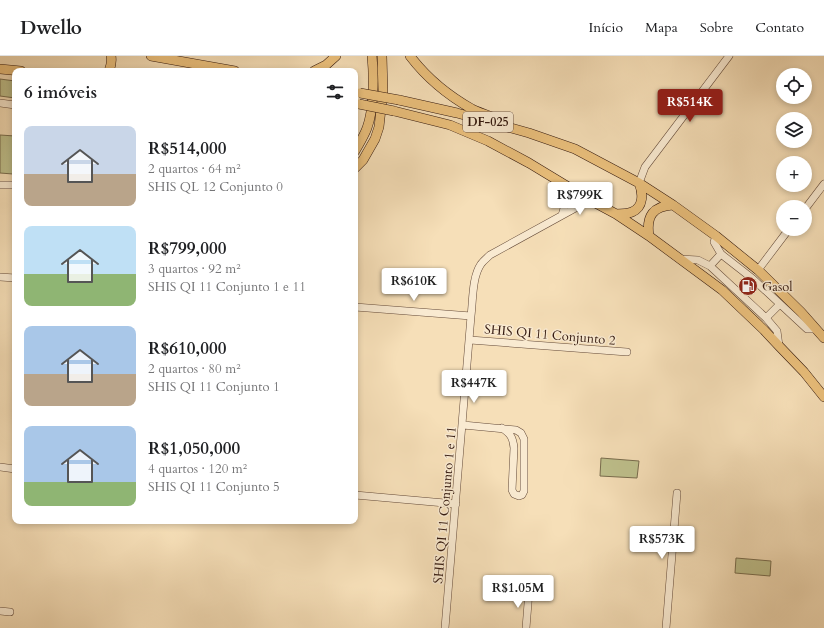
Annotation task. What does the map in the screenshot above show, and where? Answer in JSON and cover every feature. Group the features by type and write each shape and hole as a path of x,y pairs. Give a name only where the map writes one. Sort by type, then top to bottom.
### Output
{"main road":[{"path":"110,56 112,62 111,68"},
{"path":"151,56 189,59 224,68"},
{"path":"320,68 336,56"},
{"path":"358,145 367,128 371,113 374,74 372,56"},
{"path":"358,165 363,160 375,139 379,127 384,91 382,56"},
{"path":"410,56 432,79 457,99 473,109 529,133"},
{"path":"0,69 12,70"},
{"name":"DF-025","path":"358,93 399,100 457,113 529,133 575,149 674,205 716,236 758,270 801,312 824,338"},
{"name":"DF-025","path":"358,104 394,111 450,125 488,141 529,163 616,214 649,236 722,290 764,330 804,372 824,397"},
{"path":"616,214 634,211 639,206 642,201 642,190 639,184"},
{"path":"649,236 648,220 652,213 658,208 674,205"}],"street":[{"path":"639,184 645,167 729,56"},
{"path":"0,103 12,105"},
{"path":"559,181 564,191 566,203 562,215"},
{"path":"812,200 824,184"},
{"path":"0,185 12,185"},
{"name":"SHIS QI 11 Conjunto 1 e 11","path":"445,628 471,316 477,271 482,262 490,255 590,200"},
{"path":"716,236 714,242 721,254 753,279 807,328 816,328"},
{"path":"758,270 784,236"},
{"path":"710,266 721,254"},
{"path":"680,259 698,260 710,266 766,318 777,331 779,346"},
{"path":"0,277 12,278"},
{"path":"766,318 780,304"},
{"path":"358,307 471,316"},
{"name":"SHIS QI 11 Conjunto 2","path":"470,340 627,352"},
{"path":"463,425 502,428 516,430 521,433 524,439 524,491 522,495 519,496 514,494 512,490 514,442 510,433 502,428"},
{"path":"0,467 12,469"},
{"path":"666,628 677,493"},
{"path":"358,495 456,504"},
{"path":"526,628 529,591"},
{"path":"0,611 10,612"}],"green space":[{"path":"0,79 12,81 12,98 0,96"},
{"path":"0,135 12,136 12,174 0,173"},
{"path":"601,458 639,461 637,478 600,476"},
{"path":"736,558 771,561 770,576 735,573"}],"place":[{"name":"Gasol","path":"748,286"}]}
